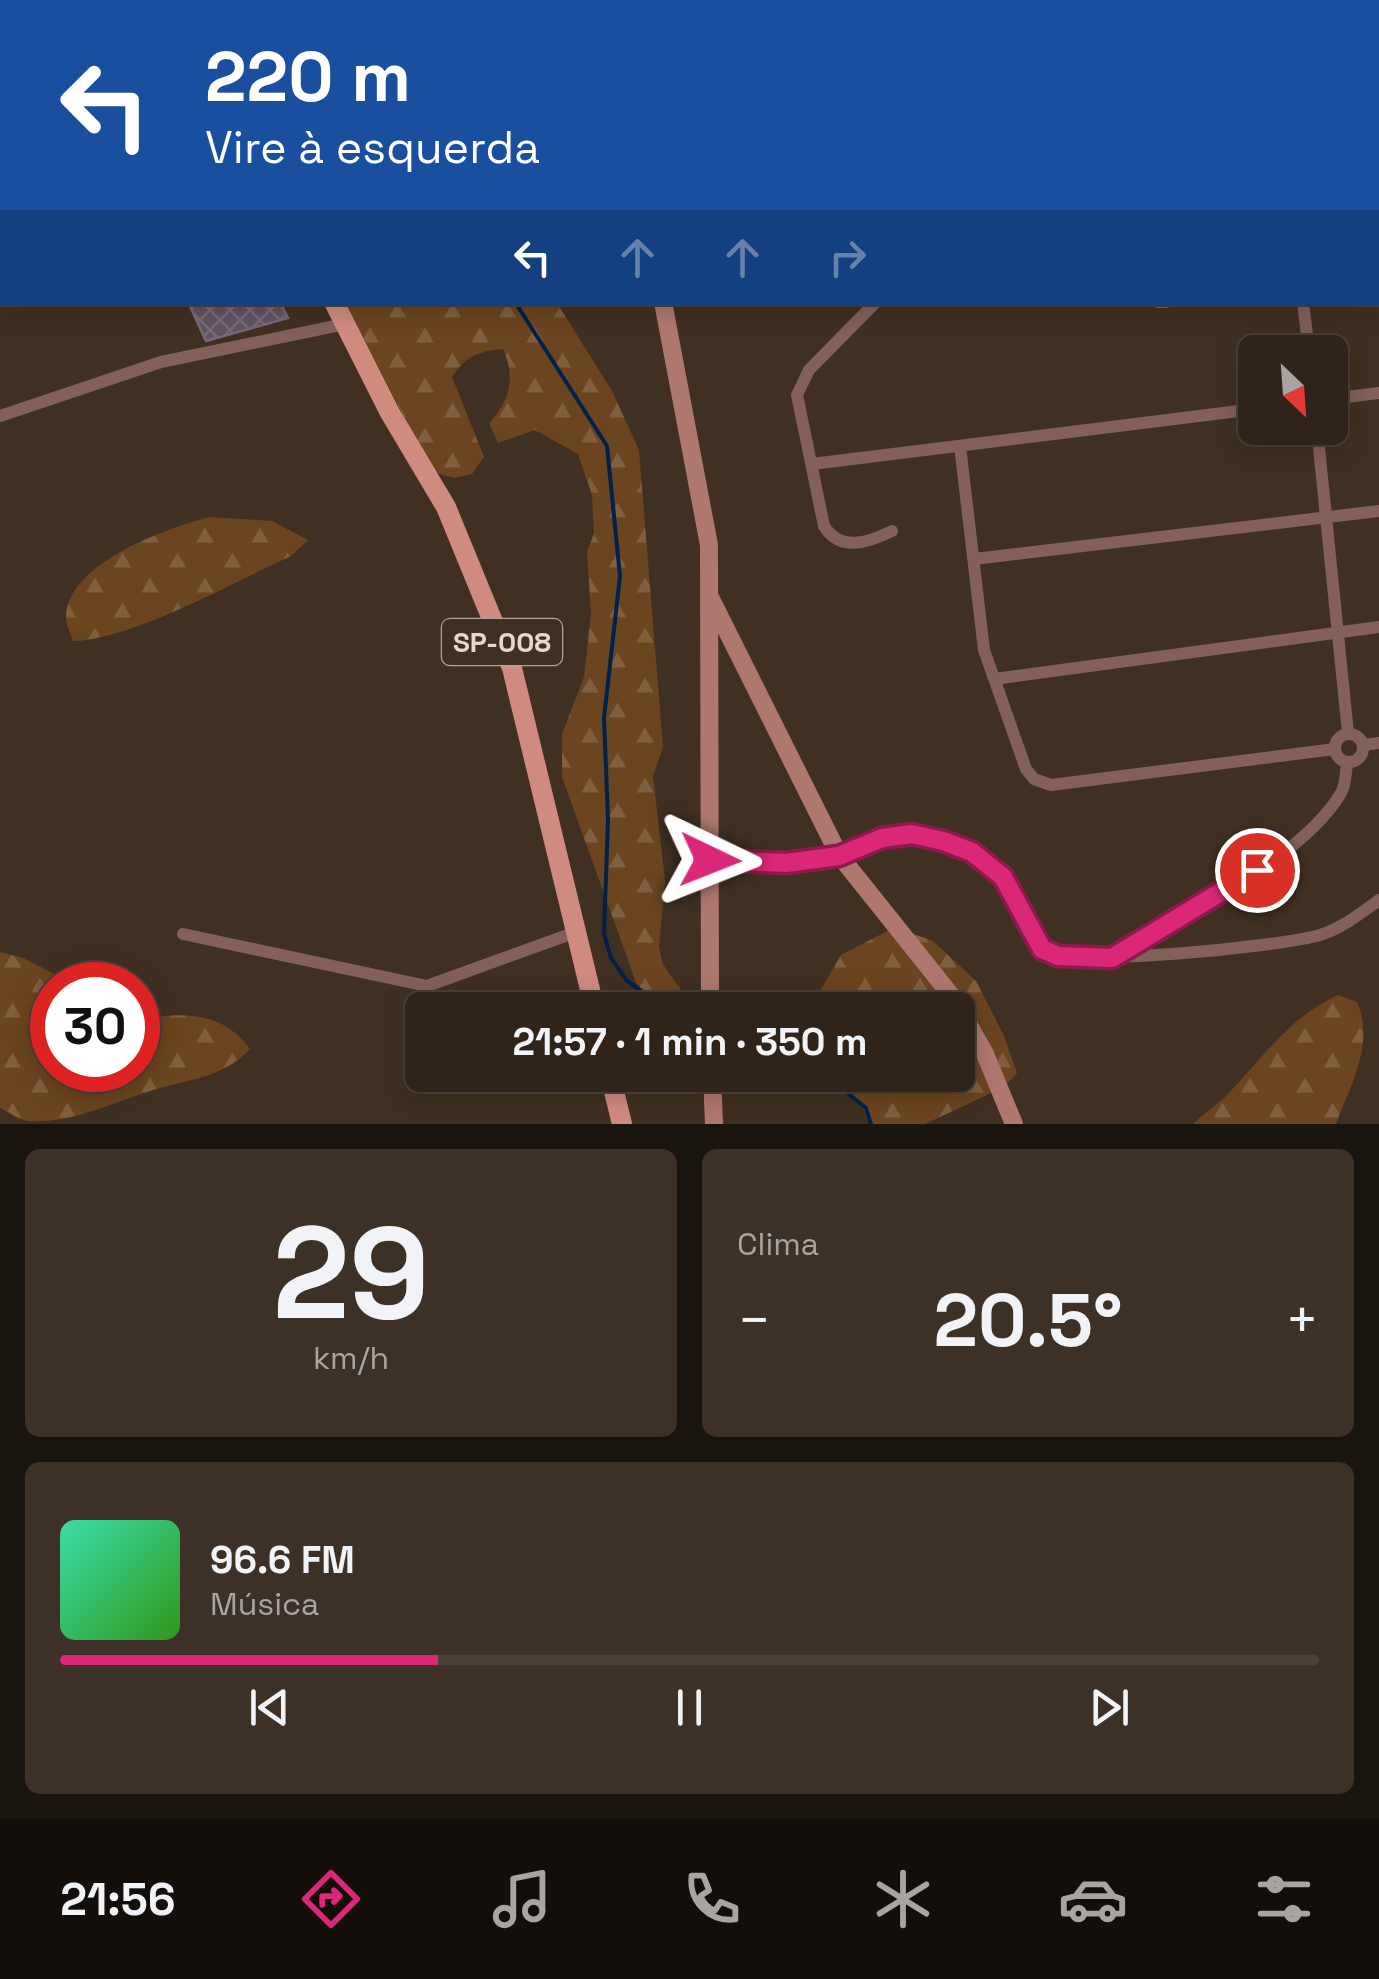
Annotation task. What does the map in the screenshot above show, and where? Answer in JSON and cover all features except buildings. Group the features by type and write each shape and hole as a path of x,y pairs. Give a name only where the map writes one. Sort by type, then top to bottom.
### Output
{"main road":[{"name":"SP-008","path":"336,305 446,506 512,668 591,992"},
{"path":"614,1092 622,1124"}],"street":[{"path":"664,305 696,460 709,545 710,992"},
{"path":"873,305 801,382 798,395 824,526 832,539 859,542 892,531"},
{"path":"1303,305 1308,335"},
{"path":"0,416 161,362 345,324"},
{"path":"1348,397 1379,393"},
{"path":"812,464 1238,410"},
{"path":"1318,445 1348,733"},
{"path":"960,446 980,625 994,680 1026,769 1034,779 1050,785 1334,749"},
{"path":"974,559 1379,511"},
{"path":"710,597 736,642 839,856 954,999 994,1071 1014,1124"},
{"path":"994,680 1379,627"},
{"path":"1334,749 1341,736 1348,733 1358,736 1364,744"},
{"path":"1364,744 1379,743"},
{"path":"1347,762 1360,758 1364,744"},
{"path":"1334,749 1347,762"},
{"path":"1112,958 1212,900 1301,837 1342,792 1347,762"},
{"path":"710,860 786,863 839,856 882,838 912,834 943,841 972,852 1003,877 1042,949 1058,956 1112,958 1322,935 1379,900"},
{"path":"183,934 427,986 576,932"},
{"path":"713,1092 714,1124"}],"green space":[{"path":"347,305 558,305 612,391 639,450 663,747 653,776 665,881 659,947 663,965 683,992 641,992 637,985 562,777 562,734 584,677 591,614 587,552 594,533 592,495 578,454 535,430 498,443 489,423 509,388 503,349 468,359 452,377 484,457 472,474 454,478 432,472"},
{"path":"210,517 272,521 308,540 291,556 183,608 125,631 73,641 66,618 71,598 83,580 101,564 146,539"},
{"path":"895,927 933,941 976,981 1004,1036 1017,1073 1004,1087 925,1124 870,1124 863,1108 843,1092 975,1092 975,992 819,992 841,955"},
{"path":"0,952 31,962 30,1092 147,1092 90,1112 44,1121 21,1119 0,1108"},
{"path":"1338,995 1357,1002 1363,1033 1359,1063 1336,1124 1193,1124 1228,1094 1292,1026"},
{"path":"185,1015 213,1021 239,1036 250,1049 228,1067 160,1088 160,1017"}],"waterway":[{"path":"517,305 607,446 620,576 604,718 608,819 604,934 611,958 627,981 643,992"},
{"path":"846,1092 866,1108 871,1124"}],"route":[{"path":"710,860 822,860 882,838 912,834 943,841 972,852 1003,877 1042,949 1058,956 1112,958 1257,870"}]}
